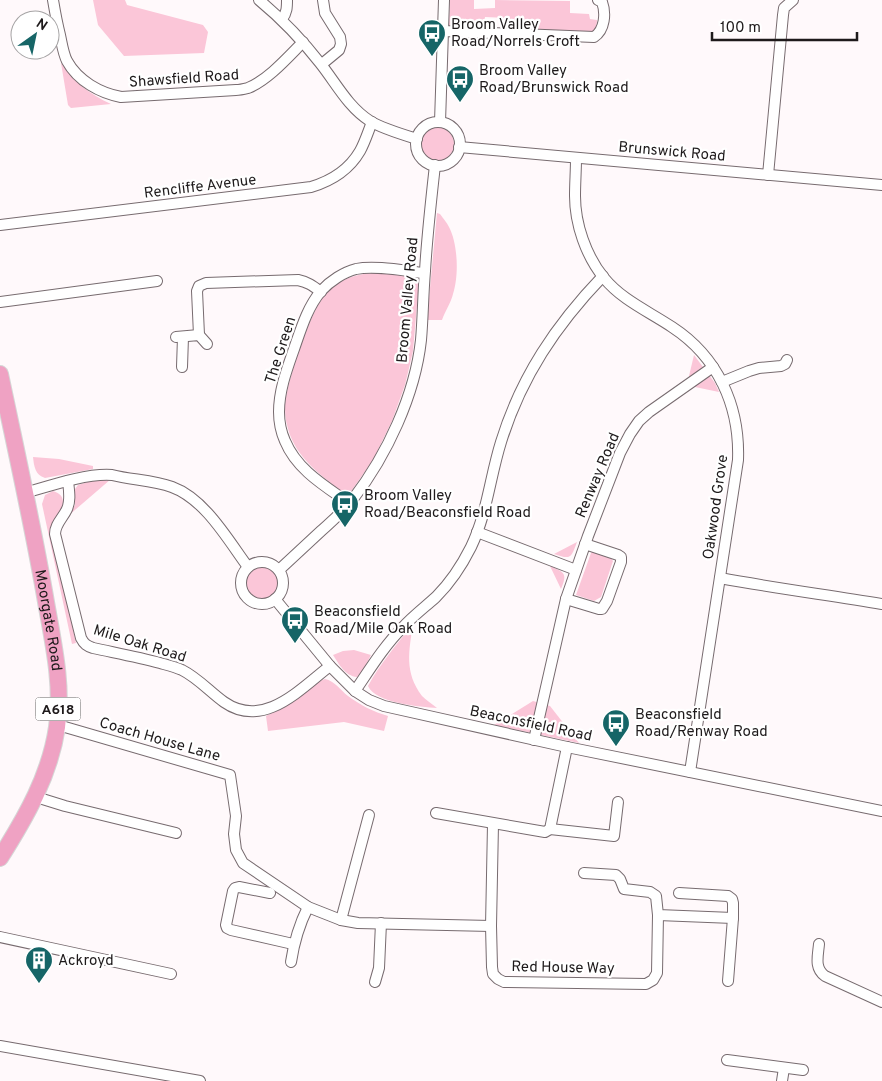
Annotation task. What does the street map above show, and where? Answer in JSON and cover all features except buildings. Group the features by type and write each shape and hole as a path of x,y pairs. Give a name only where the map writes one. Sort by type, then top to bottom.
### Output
{"main road":[{"name":"Moorgate Road","path":"0,374 37,549 57,666 59,699 58,725 46,773 21,825 0,858"}],"street":[{"name":"Shawsfield Road","path":"53,0 67,61 75,72 97,90 121,98 248,88 269,74 303,42"},
{"path":"259,0 282,19 303,42 360,113 372,122 416,139"},
{"path":"282,19 287,10 287,0"},
{"path":"322,64 339,50 341,44 340,37 325,13 323,0"},
{"path":"440,122 444,0"},
{"path":"443,31 594,37 599,34 604,19 604,8 602,2 598,0"},
{"path":"768,175 784,8 793,0"},
{"name":"Rencliffe Avenue","path":"0,225 311,187 335,178 352,162 360,152 372,122"},
{"path":"434,122 440,122 447,124 457,133 459,147 454,159 442,165 435,165 422,159 418,153 416,139 423,128 434,122"},
{"name":"Brunswick Road","path":"459,147 882,185"},
{"name":"Oakwood Grove","path":"576,158 575,196 578,222 591,257 612,287 633,304 686,336 706,357 722,382 732,405 737,431 738,460 690,772"},
{"name":"Broom Valley Road","path":"279,570 350,503 382,456 400,417 418,362 421,341 424,273 435,165"},
{"name":"The Green","path":"350,503 309,474 293,456 285,441 279,411 281,391 288,366 312,305 321,292 340,276 357,269 378,268 424,273"},
{"path":"356,691 394,637 437,596 464,559 477,532 501,443 524,384 560,325 603,276"},
{"path":"207,344 199,335 197,290 206,283 298,280 311,284 321,292"},
{"path":"0,302 157,281"},
{"path":"182,367 180,337 199,335"},
{"path":"722,382 759,368 782,366 787,360"},
{"name":"Renway Road","path":"534,740 566,599 620,453 639,421 713,368"},
{"path":"25,493 104,474 174,488 194,500 206,511 248,567"},
{"name":"Mile Oak Road","path":"68,482 69,503 57,524 55,534 84,644 181,669 234,708 251,711 273,708 284,702 330,666"},
{"path":"477,532 576,570"},
{"path":"566,599 599,609 602,608 607,602 621,562 621,557 618,555 585,544"},
{"path":"262,562 268,563 279,570 284,584 283,590 276,599 267,604 260,604 249,599 244,594 241,581 248,567 262,562"},
{"path":"720,578 882,604"},
{"name":"Beaconsfield Road","path":"276,599 330,666 356,691 369,700 384,706 534,740 882,811"},
{"name":"Coach House Lane","path":"58,725 230,775 235,808 234,834 236,850 243,863 308,907 341,920 358,923 491,926"},
{"path":"550,830 567,746"},
{"path":"36,797 176,833"},
{"path":"436,813 545,832 550,830 614,836 618,802"},
{"path":"341,920 369,815"},
{"name":"Red House Way","path":"493,824 492,967 498,979 504,982 646,984 653,980 657,973 658,915"},
{"path":"584,873 616,875 624,889 650,892 656,896 658,915 733,918"},
{"path":"270,893 235,888 226,925 230,930 294,944"},
{"path":"679,893 728,896 732,899 733,918 728,981"},
{"path":"290,962 301,922 308,907"},
{"path":"375,982 379,968 381,923"},
{"path":"0,938 171,974"},
{"path":"819,944 818,969 821,973 882,1002"},
{"path":"0,1046 200,1081"},
{"path":"728,1060 803,1070"},
{"path":"782,1081 784,1068"}],"shaded area":[{"path":"93,0 125,0 127,5 203,25 208,32 204,53 124,56 98,25"},
{"path":"450,0 474,0 474,9 495,8 495,0 570,1 570,13 589,14 590,19 597,20 597,25 589,34 507,30 507,18 485,17 484,29 451,28 449,25"},
{"path":"61,63 83,87 111,104 71,108 68,105"},
{"path":"437,127 449,132 454,144 449,156 437,161 425,156 420,144 425,132"},
{"path":"437,213 445,220 452,234 457,260 456,278 452,297 442,320 427,320"},
{"path":"371,273 403,274 419,282 413,351 405,385 392,421 373,460 350,493 344,493 313,468 294,444 286,419 286,398 300,348 314,314 327,292 342,281 353,276"},
{"path":"694,355 715,383 719,392 695,387 689,376"},
{"path":"33,457 59,459 93,466 93,469 45,478 37,472"},
{"path":"101,478 111,479 68,516 75,505 75,489 78,485"},
{"path":"53,491 60,494 63,499 63,505 53,529 52,537 76,643 72,644 42,504 45,495"},
{"path":"577,542 570,556 564,557 554,554"},
{"path":"593,551 610,557 613,561 601,597 594,601 576,595"},
{"path":"263,565 275,570 280,582 275,594 263,599 251,594 246,582 251,570"},
{"path":"550,566 559,570 564,576 561,589"},
{"path":"413,624 409,661 412,678 422,696 437,708 389,700 372,692 368,686 383,662"},
{"path":"354,650 371,655 361,674 357,677 346,672 333,655 343,651"},
{"path":"325,679 335,684 357,702 388,716 384,731 344,722 268,731 266,716 293,702"},
{"path":"533,701 550,706 579,743 494,725"}],"place":[{"name":"Broom Valley Road/Norrels Croft","path":"432,57"},
{"name":"Broom Valley Road/Brunswick Road","path":"460,103"},
{"name":"Broom Valley Road/Beaconsfield Road","path":"345,528"},
{"name":"Beaconsfield Road/Mile Oak Road","path":"295,644"},
{"name":"Beaconsfield Road/Renway Road","path":"616,747"},
{"name":"Ackroyd","path":"39,984"}]}
